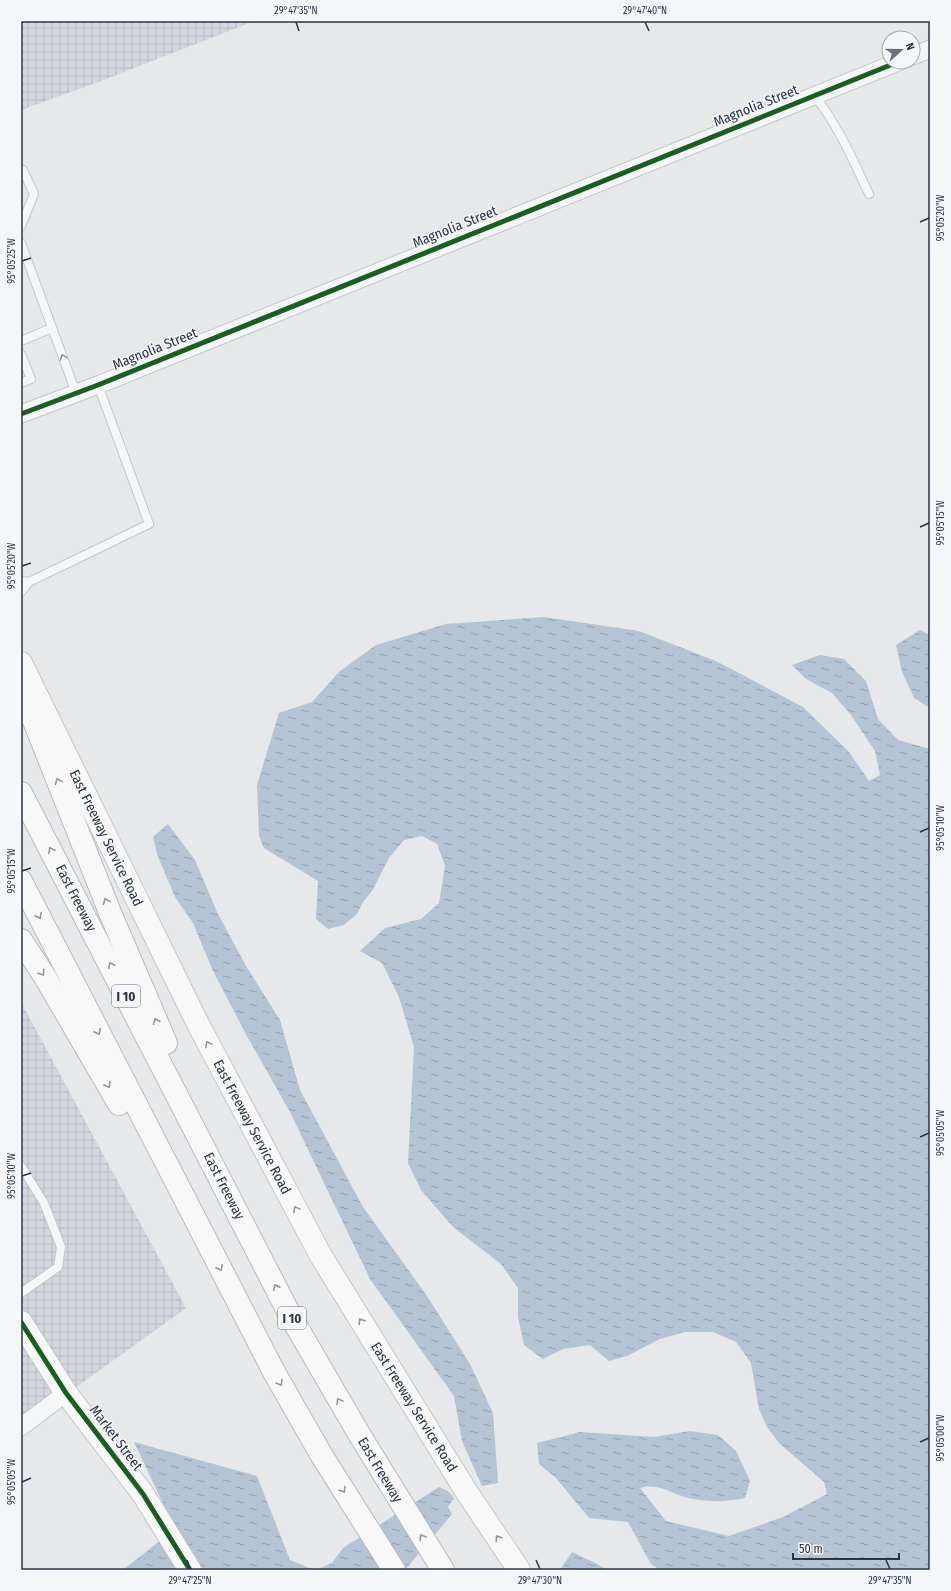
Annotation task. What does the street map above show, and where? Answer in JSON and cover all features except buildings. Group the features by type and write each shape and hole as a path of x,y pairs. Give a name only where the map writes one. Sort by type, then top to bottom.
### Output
{"main road":[{"name":"East Freeway Service Road","path":"21,664 198,1026 322,1256 466,1490 519,1570"},
{"path":"21,682 30,711 105,900 231,1199"},
{"name":"East Freeway","path":"21,793 291,1317 359,1434 443,1570"},
{"path":"21,881 274,1372 322,1456 394,1570"},
{"path":"21,940 45,976 127,1116 203,1233"},
{"name":"Market Street","path":"21,1322 66,1393 142,1494 190,1570"}],"street":[{"name":"Magnolia Street","path":"21,414 76,394 881,69"},
{"path":"21,1427 66,1393"}],"lane":[{"path":"814,95 828,112 836,125 870,194"},
{"path":"21,170 23,170 34,194 21,226"},
{"path":"21,243 76,394"},
{"path":"21,341 52,328"},
{"path":"21,354 31,379 21,383"},
{"path":"21,592 25,582 149,524 98,385"},
{"path":"21,1166 44,1203 61,1247 58,1267 21,1293"}],"shaded area":[{"path":"21,21 254,21 101,81 21,110"},
{"path":"21,1002 186,1308 21,1427"}],"water":[{"path":"544,617 639,631 718,662 803,707 849,752 869,781 880,775 875,751 851,715 832,693 806,679 792,665 820,655 844,659 866,681 878,719 898,740 930,749 930,1570 660,1570 651,1564 628,1522 589,1518 556,1478 539,1464 537,1443 580,1432 654,1437 690,1431 718,1435 736,1451 750,1481 745,1498 725,1501 706,1501 686,1497 661,1488 640,1488 666,1521 729,1536 783,1517 827,1494 824,1482 780,1444 767,1427 759,1409 751,1363 736,1342 713,1332 685,1332 660,1339 627,1356 609,1361 590,1345 563,1349 543,1359 524,1345 518,1317 518,1288 501,1264 453,1227 421,1190 408,1163 414,1047 399,997 382,963 360,951 385,928 421,919 439,903 445,866 437,844 422,836 404,840 389,858 372,891 363,902 357,914 344,925 328,929 316,919 318,881 264,848 259,836 257,785 279,713 312,702 340,671 376,645 446,624"},
{"path":"920,630 930,635 930,708 914,698 902,672 896,645"},
{"path":"168,824 195,860 217,912 246,966 280,1020 300,1090 363,1207 427,1296 470,1364 493,1413 498,1483 482,1486 462,1441 454,1396 370,1279 290,1112 248,1038 213,971 193,923 175,897 157,854 153,837"},
{"path":"134,1442 257,1476 290,1560 314,1570 123,1570 175,1529"},
{"path":"439,1487 448,1491 454,1498 448,1507 452,1514 405,1570 316,1570 332,1563 343,1548"},
{"path":"572,1552 597,1564 607,1570 560,1570"}],"cycle path":[{"path":"21,414 98,385 881,69"},
{"path":"21,1322 66,1393 143,1494 190,1570"}]}
